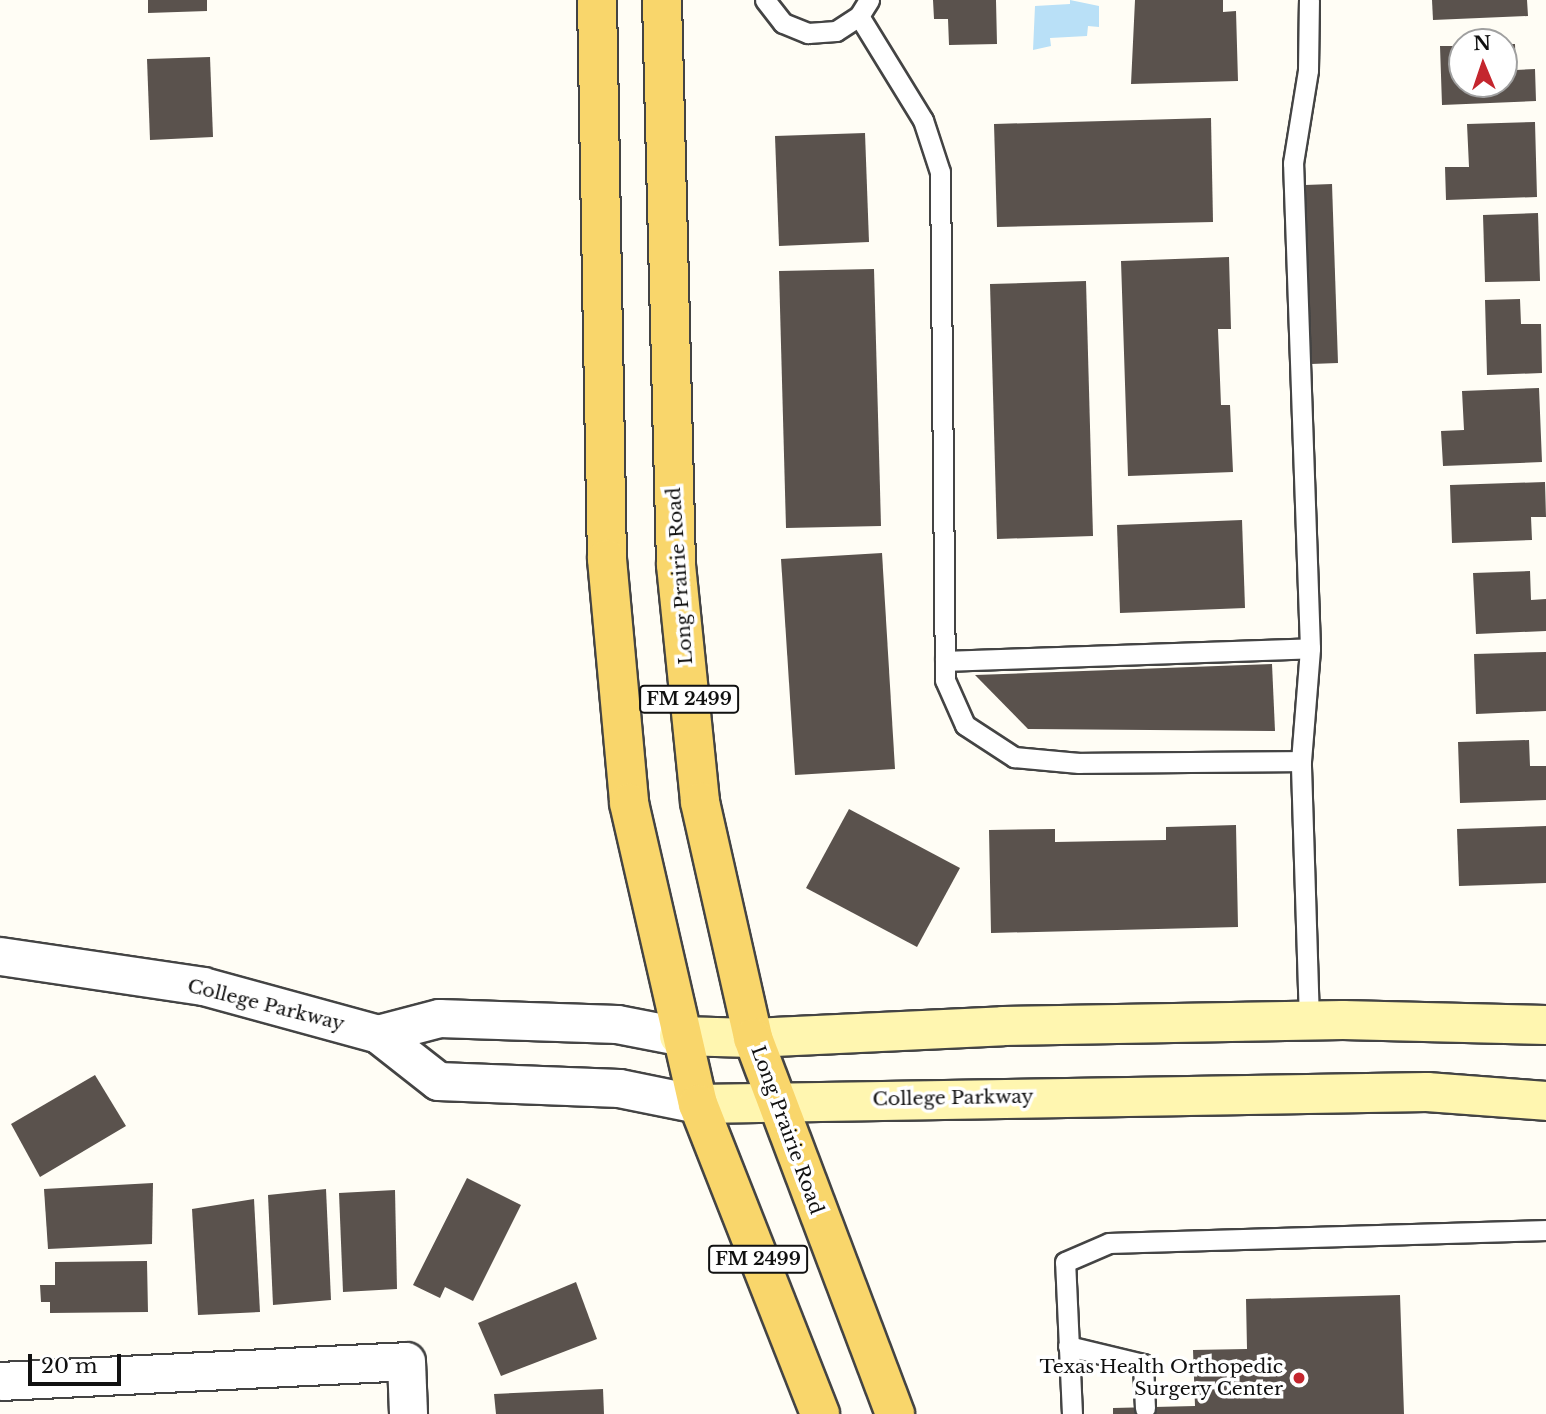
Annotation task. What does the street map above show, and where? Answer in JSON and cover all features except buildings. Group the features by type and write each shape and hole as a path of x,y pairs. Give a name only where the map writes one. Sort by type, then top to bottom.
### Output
{"main road":[{"name":"FM 2499","path":"597,0 607,559 629,803 679,1036 698,1104 820,1414"},
{"name":"Long Prairie Road","path":"662,0 676,565 700,802 753,1038 775,1106 895,1414"},
{"path":"679,1036 753,1038 1003,1026 1309,1021 1546,1026"},
{"name":"College Parkway","path":"698,1104 775,1106 935,1097 1427,1092 1546,1101"}],"street":[{"name":"College Parkway","path":"9,964 203,986 378,1034 438,1081 619,1088 698,1104"},
{"path":"378,1034 439,1018 617,1024 679,1036"},
{"path":"0,1381 406,1362 408,1414"}],"lane":[{"path":"765,0 783,23 808,33 836,31 864,8 923,120 940,172 945,680 965,725 1014,757 1079,763 1301,761"},
{"path":"1309,0 1308,70 1293,163 1310,648 1301,761 1309,1021"},
{"path":"945,661 1310,648"},
{"path":"1072,1414 1065,1262 1109,1242 1546,1230"},
{"path":"1068,1346 1143,1364 1145,1408"}],"water":[{"path":"1070,0 1099,6 1099,27 1088,26 1087,36 1050,38 1051,46 1033,50 1035,6 1070,4"}],"place":[{"name":"Texas Health Orthopedic Surgery Center","path":"1299,1378"}]}
